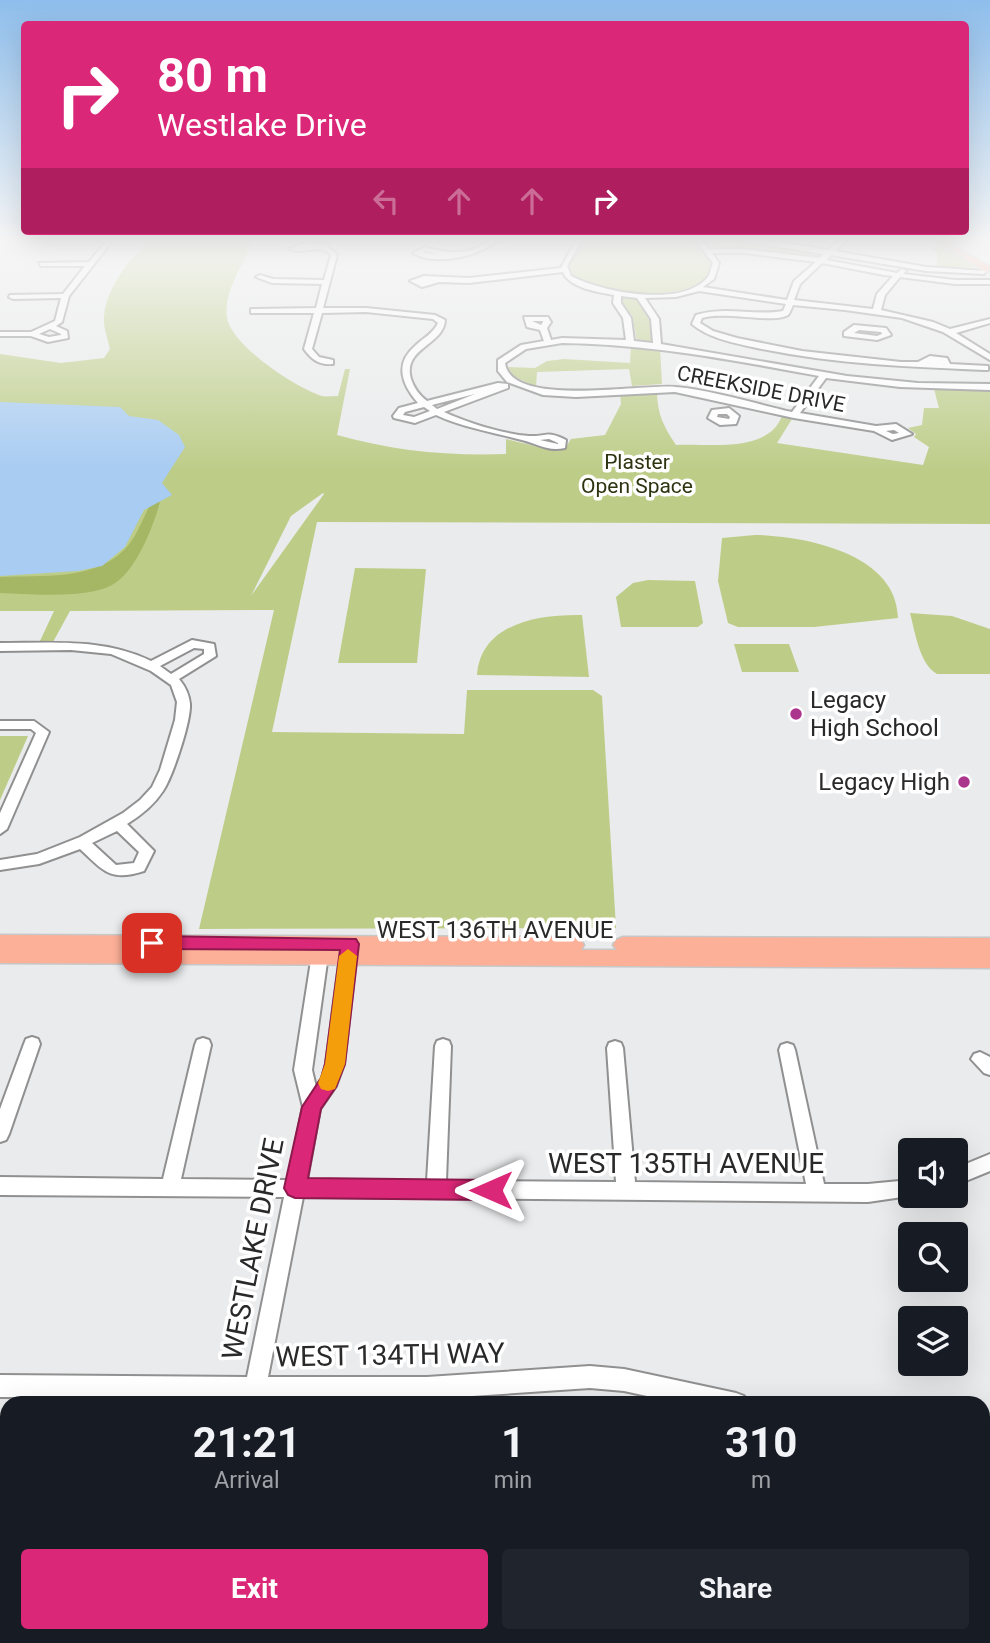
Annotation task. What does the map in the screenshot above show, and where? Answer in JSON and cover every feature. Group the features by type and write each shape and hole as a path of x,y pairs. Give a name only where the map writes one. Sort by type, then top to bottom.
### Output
{"main road":[{"name":"WEST 136TH AVENUE","path":"0,942 321,950"},
{"path":"916,960 932,946"},
{"name":"WEST 136TH AVENUE","path":"0,955 990,946"},
{"name":"WEST 136TH AVENUE","path":"349,950 990,960"}],"street":[{"path":"0,334 32,334 52,327 60,317"},
{"path":"316,317 306,340 308,349 312,356 330,362"},
{"path":"438,317 442,325 416,347 405,367 410,388 425,404 438,412 484,430 530,439"},
{"path":"626,317 631,344"},
{"path":"653,317 657,345"},
{"path":"700,317 696,324 712,333 828,358 896,366 920,365 925,359 936,358 947,362 946,366 985,368"},
{"path":"897,317 922,321 949,332 990,358"},
{"path":"949,332 990,320"},
{"path":"32,334 48,340 61,338 64,333 52,327"},
{"path":"543,328 548,341"},
{"path":"841,342 847,334"},
{"path":"516,383 502,371 504,358 521,347 548,341 698,349 824,375 897,384 990,387"},
{"path":"828,358 834,350"},
{"path":"775,366 790,351"},
{"path":"896,366 897,384"},
{"path":"794,415 824,375"},
{"path":"473,395 415,420 397,416 402,410 516,383"},
{"name":"CREEKSIDE DRIVE","path":"516,383 534,390 566,394 664,388 876,429"},
{"path":"729,411 738,402"},
{"path":"152,666 192,644 210,646 210,656 171,679"},
{"path":"0,647 114,649 130,653 171,679 182,691 185,708 162,780 148,801 82,842 42,860 0,865"},
{"path":"0,725 34,725 43,732 0,829"},
{"path":"82,842 112,870 127,871 139,867 147,852 116,822"},
{"name":"WESTLAKE DRIVE","path":"312,1107 303,1070 321,950"},
{"name":"WESTLAKE DRIVE","path":"254,1396 312,1107 332,1074 349,950"},
{"path":"0,1134 32,1044"},
{"path":"170,1187 203,1045"},
{"path":"436,1189 443,1046"},
{"path":"615,1048 626,1191"},
{"path":"787,1050 817,1192"},
{"path":"968,1172 990,1162"},
{"name":"WEST 135TH AVENUE","path":"0,1186 817,1192 898,1189"},
{"name":"WEST 134TH WAY","path":"0,1386 254,1396 590,1377 625,1380 699,1396"}],"green space":[{"name":"Plaster Open Space","path":"105,317 227,317 231,329 252,353 311,392 322,396 338,396 345,369 350,369 337,435 400,449 442,453 506,454 506,439 555,451 566,447 571,439 605,435 621,404 620,393 657,391 662,420 676,445 721,445 751,441 775,428 782,416 792,419 777,443 923,465 929,447 914,437 916,434 908,428 922,425 924,408 939,408 934,389 990,390 990,524 317,522 272,732 464,734 467,690 593,690 602,696 616,928 199,929 274,610 70,611 53,642 40,641 54,611 0,611 0,354 61,363 104,358 110,349","holes":["323,493 324,494 251,596 291,516"]},
{"path":"632,317 650,317 654,322 651,329 653,342 637,341"},
{"path":"631,346 660,348 662,384 632,386 629,369 537,372 536,387 513,376 508,367 535,368 547,361 564,359 630,363"},
{"path":"160,502 136,560 121,579 112,585 73,594 0,593 0,577 82,572 111,560 132,540 151,503"},
{"path":"755,535 799,539 822,545 866,564 882,578 894,596 898,618 814,627 738,627 728,623 718,581 722,538"},
{"path":"355,568 426,569 417,663 338,663"},
{"path":"648,580 695,581 703,623 698,627 621,627 616,597 633,583"},
{"path":"910,613 952,616 990,629 990,674 937,674 922,655"},
{"path":"582,615 589,677 477,675 481,657 489,644 515,625 548,617"},
{"path":"734,644 789,644 799,672 742,672"},
{"path":"0,736 28,736 0,800"}],"water":[{"path":"0,402 120,407 129,416 158,420 179,435 185,447 162,483 172,495 144,510 125,547 102,566 78,571 0,576"}],"slow traffic":[{"path":"328,1083 335,1064 348,956"}],"place":[{"name":"Legacy High School","path":"796,714"},
{"name":"Legacy High","path":"964,782"}],"route":[{"path":"152,943 350,944 335,1064 330,1081 312,1107 295,1188 491,1190"}]}
